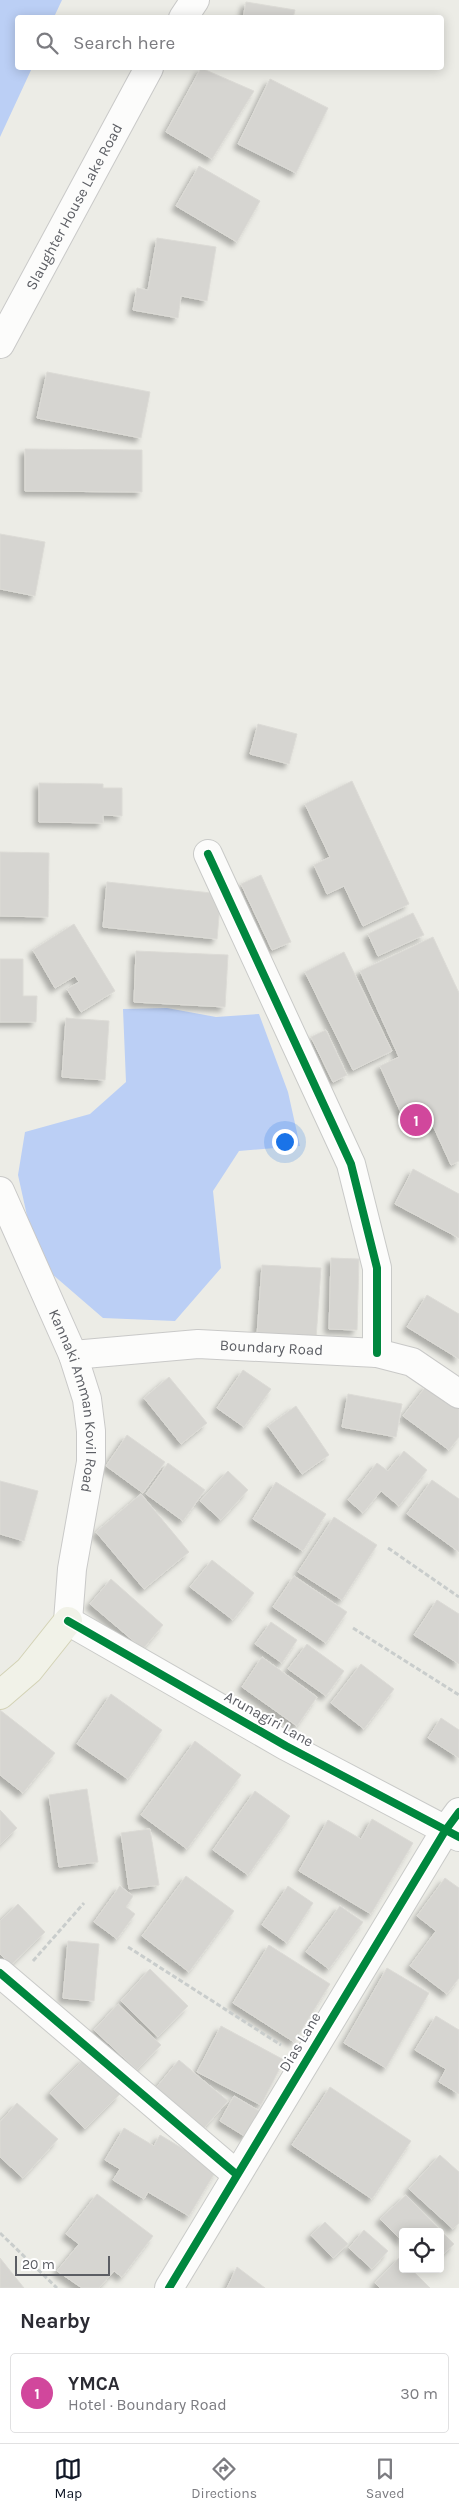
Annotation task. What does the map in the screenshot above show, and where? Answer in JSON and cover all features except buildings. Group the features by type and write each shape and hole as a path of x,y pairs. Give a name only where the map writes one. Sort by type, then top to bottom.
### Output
{"main road":[{"path":"0,1694 29,1670 68,1621"}],"street":[{"path":"185,15 195,0"},
{"name":"Slaughter House Lake Road","path":"0,344 148,70"},
{"path":"208,854 351,1164 377,1268 377,1353"},
{"name":"Kannaki Amman Kovil Road","path":"0,1191 73,1355 87,1399 91,1431 91,1462 72,1569 68,1621"},
{"name":"Boundary Road","path":"73,1355 198,1344 377,1353 412,1362 459,1394"},
{"name":"Arunagiri Lane","path":"68,1621 286,1746 454,1827"},
{"name":"Dias Lane","path":"168,2288 305,2060 454,1827"},
{"path":"6,1979 236,2174"}],"path":[{"path":"388,1548 459,1597"},
{"path":"353,1628 459,1695"},
{"path":"6,1979 84,1902"},
{"path":"128,1947 305,2060"},
{"path":"0,2234 57,2288"}],"water":[{"path":"0,0 62,0 55,15 15,15 15,70 31,70 0,137"},
{"path":"167,1008 216,1017 259,1014 288,1092 300,1146 239,1151 213,1191 221,1268 175,1321 103,1318 37,1261 18,1175 25,1132 90,1114 126,1082 123,1009"}],"cycle path":[{"path":"208,854 351,1164 377,1268 377,1353"},
{"path":"68,1621 286,1746 459,1837"},
{"path":"169,2288 445,1831 459,1812"},
{"path":"0,1973 236,2174"}],"place":[{"name":"YMCA","path":"416,1120"}]}
